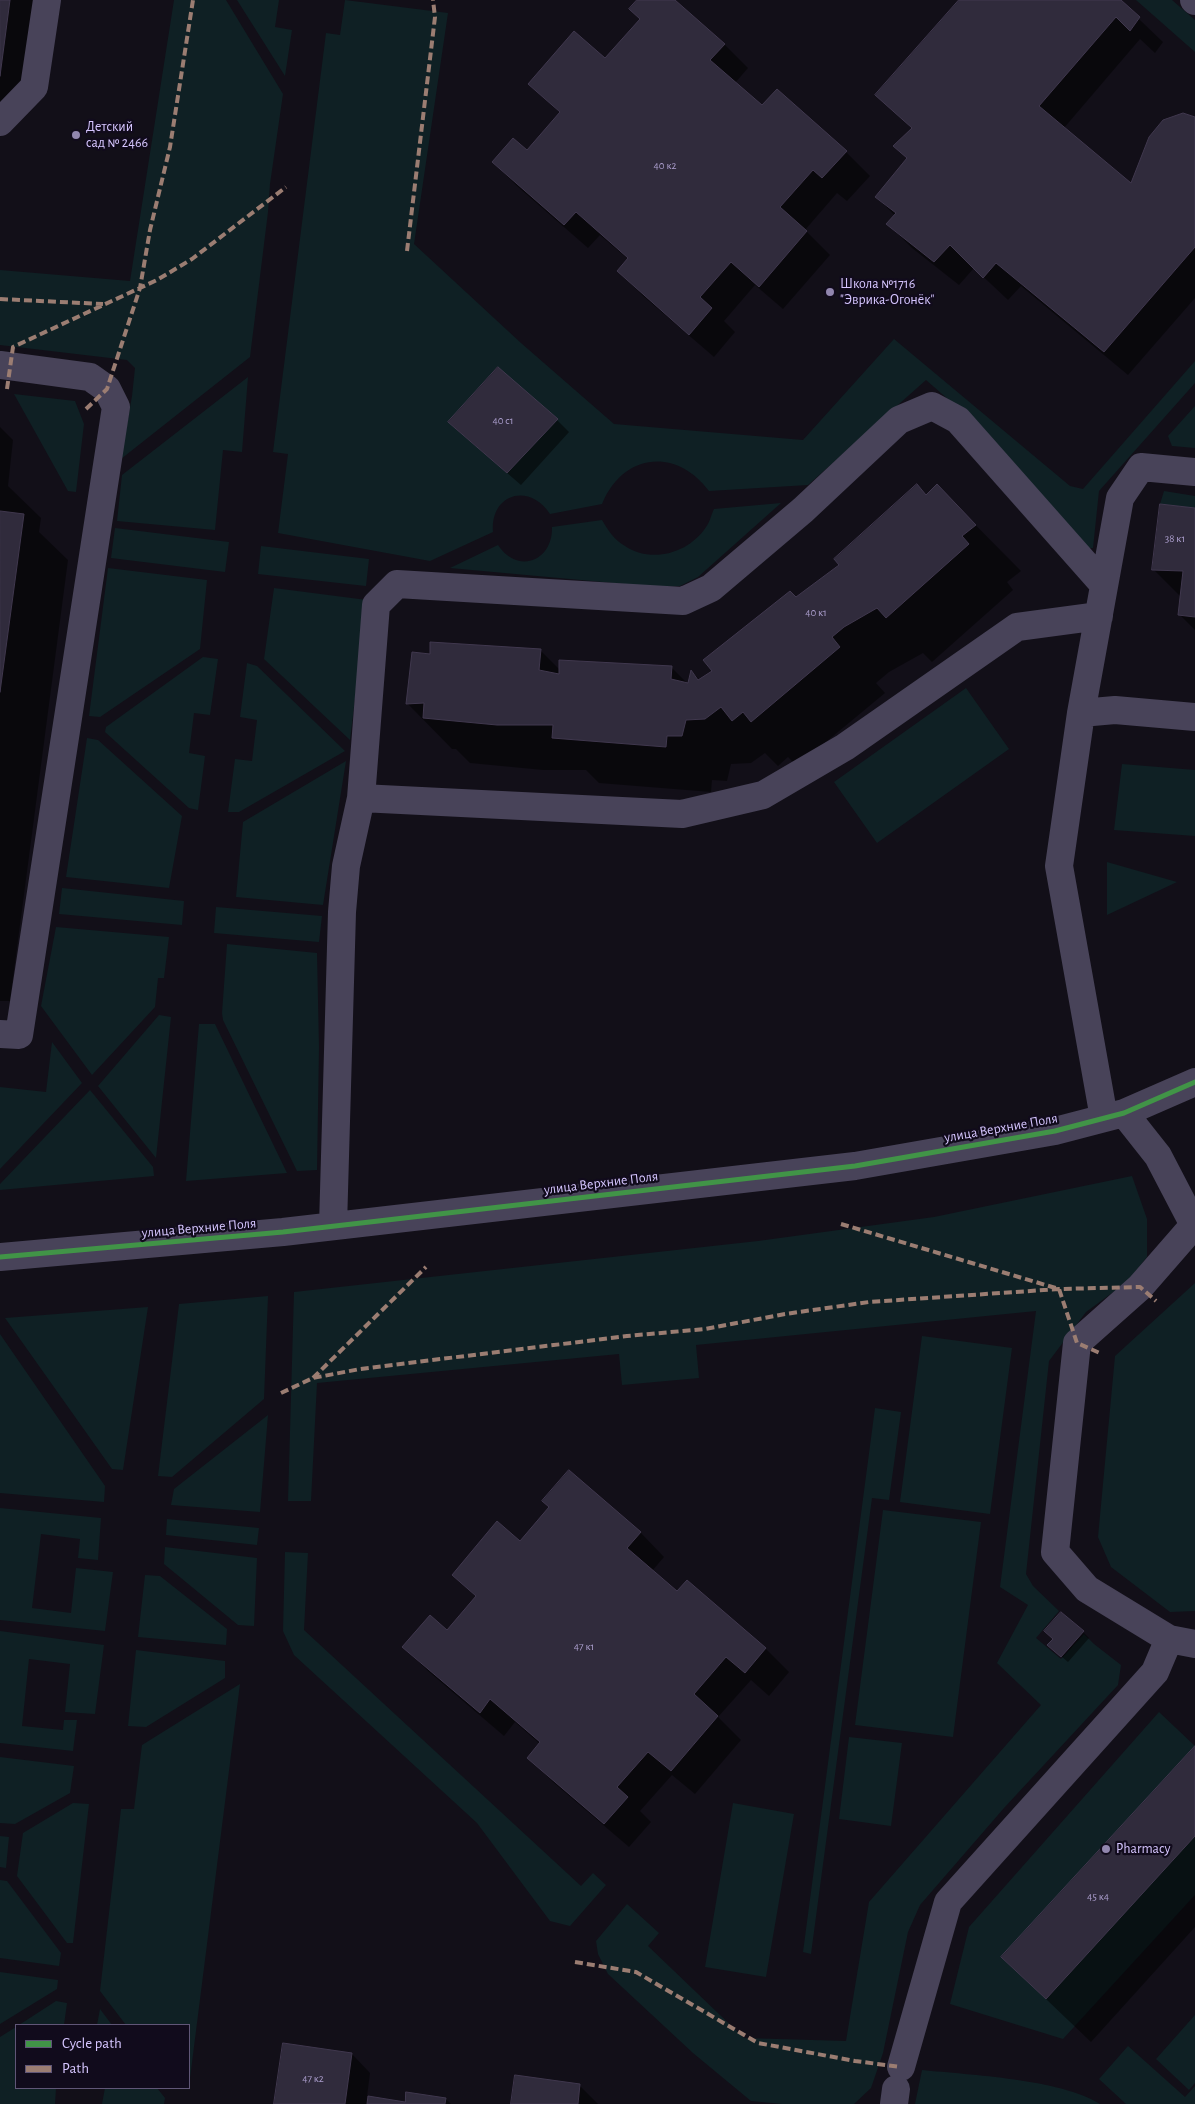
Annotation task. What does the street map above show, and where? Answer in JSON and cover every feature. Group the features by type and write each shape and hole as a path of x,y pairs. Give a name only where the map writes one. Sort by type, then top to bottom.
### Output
{"street":[{"path":"0,122 34,87 47,0"},
{"path":"0,365 90,377 107,389 116,408 19,1035 0,1034"},
{"path":"333,1226 342,912 346,866 361,798 376,605 397,584 683,601 711,588 803,510 899,420 932,406 958,420 1104,585"},
{"path":"1195,472 1141,467 1120,498 1082,713 1059,866 1114,1115 1158,1156 1195,1226 1140,1287 1077,1343 1055,1552 1087,1589 1169,1639 1195,1644"},
{"path":"361,798 682,814 763,795 845,747 1017,627 1099,616"},
{"path":"1082,713 1115,710 1195,717"},
{"name":"улица Верхние Поля","path":"0,1257 283,1232 855,1166 1055,1131 1114,1115 1195,1082"},
{"path":"897,2087 948,1902 1155,1672 1169,1639"}],"shaded area":[{"path":"174,0 226,0 283,94 270,184 250,357 121,459 135,368 127,360 0,345 0,270 130,281"},
{"path":"237,0 279,0 275,27 292,30 285,76"},
{"path":"345,0 448,13 414,244 521,343 614,424 803,440 894,339 1070,486 1083,489 1195,361 1195,383 1099,491 1093,548 1087,548 988,434 926,380 808,485 709,491 696,477 681,467 666,462 651,462 636,466 623,474 611,487 602,504 550,514 532,498 512,497 504,501 498,509 494,519 493,532 430,561 278,533 288,454 273,452 326,33 340,35","holes":["497,367 558,419 507,473 448,422"]},
{"path":"1136,0 1172,0 1195,20 1195,52"},
{"path":"248,377 242,452 223,450 215,530 117,521 122,475"},
{"path":"14,394 75,401 84,424 76,492 68,491"},
{"path":"1195,406 1195,448 1172,446 1168,436"},
{"path":"1164,491 1195,496 1195,508 1160,504"},
{"path":"781,503 698,577 680,586 657,587 450,568 498,545 515,560 533,560 541,556 547,548 551,539 552,527 602,520 609,531 625,546 647,554 669,553 680,549 699,536 707,525 714,509"},
{"path":"115,528 229,542 225,572 111,558"},
{"path":"261,546 369,559 366,586 258,574"},
{"path":"108,568 207,580 200,649 100,717 89,716"},
{"path":"274,588 367,600 350,740 264,659"},
{"path":"203,657 218,659 210,715 194,713 189,753 205,756 198,810 189,808 105,732 106,727"},
{"path":"247,663 257,666 345,751 239,812 228,812 235,759 252,761 257,720 240,717"},
{"path":"966,688 1009,749 877,843 834,782"},
{"path":"87,738 98,740 182,816 169,888 66,877"},
{"path":"346,761 323,905 236,897 243,822"},
{"path":"1122,764 1195,770 1195,836 1114,830"},
{"path":"1107,862 1177,882 1107,915"},
{"path":"62,888 184,901 182,925 59,914"},
{"path":"216,907 322,916 319,942 214,933"},
{"path":"56,927 169,937 164,978 158,978 155,1007 92,1075 41,1006"},
{"path":"227,944 317,953 319,1047 317,1170 297,1171 223,1020"},
{"path":"159,1015 171,1017 156,1158 98,1086"},
{"path":"199,1024 215,1024 287,1173 186,1181"},
{"path":"52,1042 82,1083 0,1169 0,1087 46,1092"},
{"path":"90,1090 153,1167 154,1176 0,1190 0,1184"},
{"path":"1132,1176 1147,1219 1147,1257 1127,1282 1086,1312 1049,1361 1026,1574 1033,1586 1059,1611 1036,1638 1061,1659 1084,1634 1121,1665 1118,1685 1004,1808 920,1905 908,1932 883,2053 871,2088 854,2104 782,2104 751,2101 693,2053 608,1974 598,1954 596,1941 627,1904 659,1933 648,1946 744,2038 846,2041 869,1902 1041,1705 997,1663 1028,1605 1000,1587 1036,1311 696,1345 699,1378 622,1385 619,1354 317,1383 311,1501 288,1501 294,1292 758,1241 934,1217"},
{"path":"1195,1283 1195,1611 1170,1612 1111,1567 1098,1537 1115,1356"},
{"path":"268,1296 264,1399 172,1477 158,1476 179,1304"},
{"path":"148,1307 123,1470 112,1469 5,1318"},
{"path":"0,1334 105,1486 104,1502 0,1493"},
{"path":"922,1336 1012,1348 990,1514 900,1502"},
{"path":"875,1408 901,1412 889,1500 872,1498 811,1954 803,1952"},
{"path":"268,1415 260,1512 171,1505 174,1489"},
{"path":"0,1508 101,1518 98,1560 78,1558 80,1539 41,1534 32,1608 71,1613 76,1568 113,1572 105,1631 0,1620"},
{"path":"883,1510 981,1522 953,1737 855,1725"},
{"path":"167,1519 259,1528 257,1545 166,1535"},
{"path":"165,1547 257,1558 254,1626 238,1625 164,1564"},
{"path":"285,1552 308,1553 304,1630 581,1886 593,1873 606,1885 570,1926 550,1921 477,1823 294,1655 283,1631"},
{"path":"145,1575 160,1576 227,1629 226,1645 138,1637"},
{"path":"0,1631 104,1645 95,1714 65,1712 70,1664 29,1659 22,1726 63,1730 64,1720 77,1720 73,1751 0,1743"},
{"path":"136,1650 225,1661 225,1678 146,1727 128,1726"},
{"path":"240,1684 190,2078 190,2024 125,2024 100,1991 121,1809 134,1809 142,1745"},
{"path":"1159,1712 1195,1746 1001,1957 1046,1999 1195,1836 1195,1895 1063,2039 950,2004 969,1927"},
{"path":"849,1737 902,1743 891,1826 839,1819"},
{"path":"0,1757 74,1766 70,1793 15,1824 0,1823"},
{"path":"73,1803 89,1804 73,1943 67,1943 17,1876 23,1833"},
{"path":"733,1803 794,1814 766,1977 705,1967"},
{"path":"0,1836 9,1837 6,1868 0,1867"},
{"path":"0,1880 7,1881 61,1953 59,1966 0,1958"},
{"path":"0,1972 58,1980 57,1989 0,2024"},
{"path":"56,2001 67,2003 64,2024 21,2024"},
{"path":"100,2009 111,2024 97,2024"},
{"path":"1195,2015 1195,2083 1189,2090 1156,2059"},
{"path":"15,2028 15,2089 56,2089 55,2104 0,2104 0,2037"},
{"path":"1128,2046 1185,2097 1195,2086 1195,2104 1126,2104 1099,2079"},
{"path":"922,2070 989,2076 1039,2084 1062,2089 1100,2104 915,2104"},
{"path":"105,2089 158,2089 165,2098 164,2104 102,2104"}],"building":[{"path":"0,0 10,0 0,76"},
{"path":"637,0 675,0 725,44 710,60 762,105 777,89 847,151 822,178 813,170 780,207 807,231 759,287 731,262 700,297 712,308 689,335 617,271 628,258 576,212 564,225 492,162 513,138 527,150 560,112 528,84 574,31 605,58 640,19 629,9"},
{"path":"959,0 1121,0 1140,17 1130,31 1116,17 1039,106 1131,183 1149,137 1163,120 1183,113 1195,117 1195,247 1104,352 996,263 983,278 950,245 934,262 886,224 896,213 875,197 907,158 893,146 912,128 875,95"},
{"path":"498,367 558,419 507,473 448,422"},
{"path":"917,484 926,495 937,484 976,525 962,536 969,544 886,618 877,608 844,627 832,637 840,647 751,722 743,712 732,721 721,707 705,719 686,720 682,736 667,736 666,747 552,738 553,725 497,725 423,718 424,703 406,704 412,652 430,654 430,642 541,649 539,670 559,674 559,660 672,666 671,679 688,683 691,670 698,680 712,671 703,660 790,591 796,597 839,565 834,559"},
{"path":"1160,504 1195,508 1195,617 1178,615 1183,571 1152,570"},
{"path":"0,511 24,514 0,692"},
{"path":"569,1470 641,1532 627,1548 677,1591 687,1580 766,1648 745,1673 726,1657 694,1694 718,1716 671,1771 648,1752 617,1787 628,1797 604,1824 527,1758 540,1742 490,1699 480,1713 402,1647 430,1615 447,1630 476,1596 452,1575 497,1521 520,1541 549,1507 542,1501"},
{"path":"1061,1612 1084,1631 1061,1657 1047,1645 1053,1639 1044,1631"},
{"path":"1195,1746 1195,1836 1046,1999 1001,1957"},
{"path":"283,2043 352,2053 345,2104 274,2104"},
{"path":"515,2075 580,2084 578,2104 511,2104"},
{"path":"406,2092 446,2098 445,2104 367,2104 368,2096 405,2102"}],"marked path":[{"path":"86,409 107,389 140,288 150,230 170,147 193,0"},
{"path":"407,251 435,17 433,0"},
{"path":"7,389 13,347 157,280 192,259 286,187"},
{"path":"0,299 103,304"},
{"path":"841,1224 1059,1289 1077,1343 1102,1354"},
{"path":"313,1378 426,1267"},
{"path":"281,1393 313,1378 360,1369 627,1336 705,1329 785,1314 869,1302 1059,1289 1140,1287 1156,1301"},
{"path":"575,1962 636,1972 758,2043 855,2061 901,2067"}],"cycle path":[{"path":"0,1257 283,1232 855,1166 1055,1131 1124,1113 1195,1082"}],"place":[{"name":"Детский сад № 2466","path":"76,135"},
{"name":"Школа №1716 \"Эврика-Огонёк\"","path":"830,292"},
{"name":"Pharmacy","path":"1106,1849"}]}
